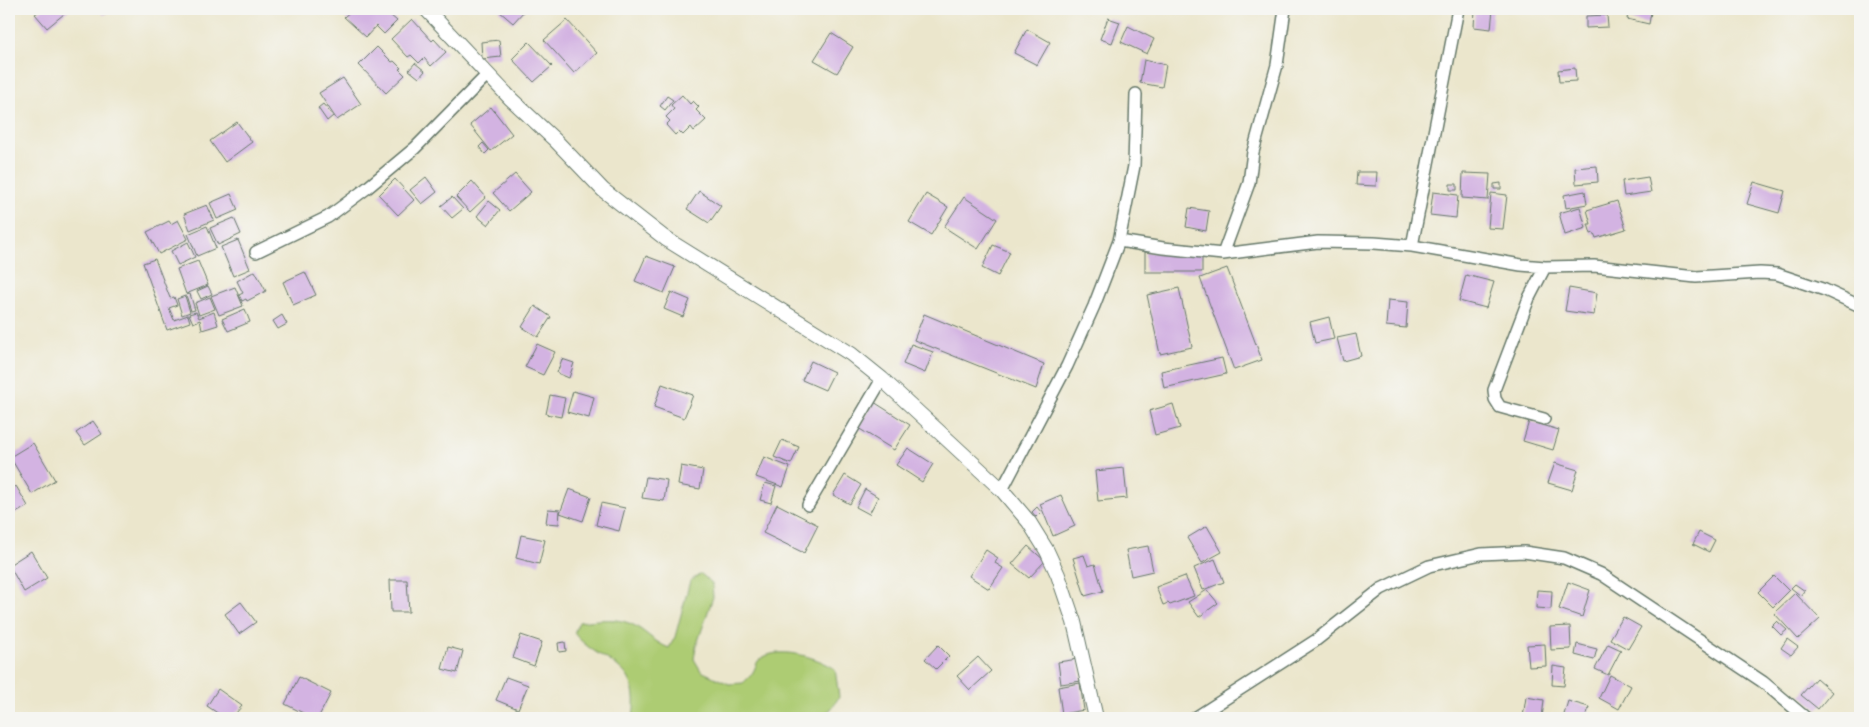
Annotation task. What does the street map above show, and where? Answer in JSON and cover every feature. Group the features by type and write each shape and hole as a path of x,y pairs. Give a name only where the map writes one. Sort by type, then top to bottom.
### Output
{"street":[{"path":"426,9 487,75 602,190 666,239 851,354 882,379 1002,490 1029,522 1047,551 1058,574 1074,622 1096,718"},
{"path":"1223,254 1249,182 1253,152 1277,65 1285,9"},
{"path":"1412,246 1458,9"},
{"path":"256,252 328,217 367,188 414,148 487,75"},
{"path":"1002,490 1018,463 1067,366 1120,241 1134,166 1136,94"},
{"path":"1120,241 1162,248 1223,254 1318,242 1351,242 1412,246 1520,265 1545,267 1594,266 1696,277 1760,273 1776,274 1826,290 1860,306"},
{"path":"1544,419 1500,407 1495,399 1494,390 1529,298 1545,267"},
{"path":"808,506 882,379"},
{"path":"1195,718 1248,682 1315,641 1381,589 1429,566 1481,554 1524,552 1564,558 1601,574 1763,682 1806,718"}],"green space":[{"path":"701,574 712,583 713,597 696,647 694,659 701,671 729,684 743,683 752,673 758,661 765,656 785,653 808,657 835,669 839,697 831,709 819,718 633,718 634,699 631,684 617,666 585,644 574,633 579,622 594,620 623,621 637,627 669,648 675,637 690,581"}],"building":[{"path":"42,9 70,9 47,28 35,14"},
{"path":"98,9 111,9 104,15"},
{"path":"353,9 383,9 397,21 384,34 376,26 366,37 344,17"},
{"path":"501,9 525,10 513,23 499,11"},
{"path":"1475,9 1493,9 1491,29 1474,27"},
{"path":"1629,9 1651,12 1649,24 1627,19"},
{"path":"1607,15 1608,27 1586,28 1586,16"},
{"path":"1108,18 1120,22 1112,43 1100,39"},
{"path":"412,19 432,41 434,39 446,52 431,66 424,58 419,63 411,55 408,57 391,39"},
{"path":"567,20 597,53 574,73 544,40"},
{"path":"1128,26 1154,39 1147,54 1121,42"},
{"path":"1027,29 1050,42 1037,65 1014,53"},
{"path":"831,33 853,47 837,73 814,60"},
{"path":"499,40 501,57 482,59 481,42"},
{"path":"529,42 552,66 534,82 512,59"},
{"path":"377,47 401,68 399,69 405,75 386,93 359,65"},
{"path":"1144,60 1166,65 1162,87 1140,83"},
{"path":"415,63 425,71 419,78 409,70"},
{"path":"1575,68 1576,81 1559,82 1558,70"},
{"path":"343,78 361,104 337,120 319,93"},
{"path":"682,95 690,104 693,101 699,107 696,110 706,120 694,131 691,127 683,135 679,131 675,135 666,125 670,121 666,117 674,109 671,105"},
{"path":"667,96 673,100 665,110 660,106"},
{"path":"323,104 333,116 327,121 318,108"},
{"path":"491,107 512,134 491,151 470,125"},
{"path":"237,122 252,142 225,162 210,141"},
{"path":"483,143 489,150 485,154 479,147"},
{"path":"1597,166 1598,182 1576,184 1575,168"},
{"path":"1357,172 1377,172 1376,186 1356,185"},
{"path":"1463,173 1490,174 1488,200 1462,198"},
{"path":"515,174 531,192 509,211 493,193"},
{"path":"426,177 437,192 422,204 410,190"},
{"path":"1648,177 1651,192 1624,196 1622,181"},
{"path":"395,179 414,200 398,215 379,195"},
{"path":"472,181 486,197 470,212 456,197"},
{"path":"1754,182 1785,191 1779,213 1747,204"},
{"path":"1501,183 1501,189 1494,189 1494,184"},
{"path":"1450,184 1457,184 1457,190 1450,190"},
{"path":"699,191 721,206 709,223 687,209"},
{"path":"1585,191 1587,204 1566,208 1564,195"},
{"path":"1433,192 1458,195 1456,218 1430,215"},
{"path":"1491,193 1507,195 1503,229 1488,228"},
{"path":"231,194 238,210 217,219 210,203"},
{"path":"926,194 948,207 931,235 909,222"},
{"path":"452,197 463,209 452,218 441,206"},
{"path":"964,197 997,219 978,249 944,227"},
{"path":"489,201 500,210 488,225 477,216"},
{"path":"1617,201 1626,229 1596,238 1594,233 1591,234 1588,224 1591,224 1587,210"},
{"path":"207,205 214,220 190,230 184,214"},
{"path":"1580,207 1586,228 1565,235 1559,213"},
{"path":"1189,208 1209,211 1206,231 1186,227"},
{"path":"234,218 241,234 218,245 210,228"},
{"path":"178,220 188,239 159,254 147,232 169,221 171,224"},
{"path":"207,226 216,248 197,256 188,234"},
{"path":"238,240 250,269 233,276 221,247"},
{"path":"188,242 195,257 178,265 171,251"},
{"path":"993,245 1010,252 998,276 982,268"},
{"path":"1145,252 1202,253 1202,272 1145,272"},
{"path":"646,256 675,267 664,293 635,281"},
{"path":"155,259 170,298 174,297 177,305 169,308 174,320 188,315 190,322 167,330 143,263"},
{"path":"198,261 208,285 186,294 177,269"},
{"path":"1227,268 1262,360 1234,370 1200,278"},
{"path":"255,271 266,291 247,301 246,299 242,301 239,295 243,293 237,281"},
{"path":"305,272 316,295 293,305 283,282"},
{"path":"1466,275 1494,282 1486,308 1459,301"},
{"path":"208,286 212,294 201,299 197,291"},
{"path":"235,287 243,306 219,315 211,296"},
{"path":"1179,288 1192,347 1160,354 1147,295"},
{"path":"1569,288 1597,293 1594,315 1565,311"},
{"path":"671,292 690,300 683,317 664,309"},
{"path":"190,294 195,310 191,311 186,295"},
{"path":"185,296 190,312 182,315 177,299"},
{"path":"210,297 215,309 199,315 195,303"},
{"path":"1388,300 1408,302 1406,328 1386,326"},
{"path":"535,306 551,317 538,337 522,327"},
{"path":"245,309 250,322 228,331 222,319"},
{"path":"196,312 199,318 214,312 218,325 202,330 200,320 193,323 189,314"},
{"path":"924,314 1044,364 1036,389 914,340"},
{"path":"282,315 287,324 278,329 273,321"},
{"path":"1329,317 1334,339 1315,343 1310,322"},
{"path":"1356,334 1361,356 1343,361 1337,338"},
{"path":"1858,341 1860,341 1860,364 1857,364"},
{"path":"537,344 555,352 543,375 525,367"},
{"path":"911,344 933,352 925,373 903,364"},
{"path":"1222,358 1226,374 1164,388 1161,371"},
{"path":"562,359 574,363 569,378 557,373"},
{"path":"811,361 834,372 825,390 802,380"},
{"path":"662,384 693,395 684,418 654,407"},
{"path":"573,391 594,397 589,418 567,412"},
{"path":"550,395 565,398 561,417 546,414"},
{"path":"874,402 910,425 894,450 858,428"},
{"path":"1173,404 1180,428 1155,435 1149,411"},
{"path":"93,421 102,434 85,445 76,433"},
{"path":"1529,421 1559,430 1553,450 1523,441"},
{"path":"782,440 799,447 791,464 774,457"},
{"path":"33,443 55,480 32,494 10,457"},
{"path":"908,448 933,464 922,482 896,465"},
{"path":"764,457 790,467 783,487 756,477"},
{"path":"1555,463 1578,470 1572,490 1548,483"},
{"path":"681,466 703,470 700,489 678,485"},
{"path":"1124,468 1127,498 1098,501 1095,471"},
{"path":"845,475 861,485 850,504 833,495"},
{"path":"646,477 667,480 664,501 642,498"},
{"path":"765,483 776,486 771,503 760,500"},
{"path":"16,486 28,506 9,517 9,490"},
{"path":"569,489 591,497 583,521 560,513"},
{"path":"865,489 878,497 869,514 856,507"},
{"path":"1061,495 1075,526 1053,536 1040,504"},
{"path":"601,503 625,508 619,531 596,525"},
{"path":"777,504 818,525 804,553 763,533"},
{"path":"1037,507 1041,512 1036,517 1032,512"},
{"path":"548,509 560,510 559,524 546,523"},
{"path":"1207,526 1222,552 1202,563 1187,538"},
{"path":"1699,532 1715,540 1709,552 1693,544"},
{"path":"521,535 545,540 539,564 516,558"},
{"path":"1028,546 1045,561 1029,578 1012,564"},
{"path":"1148,546 1153,571 1131,576 1126,550"},
{"path":"986,550 998,558 995,563 1003,568 989,589 969,576"},
{"path":"31,551 47,578 24,592 9,565"},
{"path":"1084,555 1088,566 1095,564 1103,591 1085,596 1073,558"},
{"path":"1215,559 1224,582 1203,590 1194,568"},
{"path":"1185,576 1194,596 1170,605 1168,603 1163,605 1156,587"},
{"path":"1774,576 1789,591 1773,607 1758,592"},
{"path":"390,580 407,580 409,612 391,612"},
{"path":"1568,582 1590,590 1582,617 1559,609"},
{"path":"1795,584 1805,591 1801,596 1791,588"},
{"path":"1207,590 1218,603 1199,617 1188,602"},
{"path":"1537,590 1552,591 1551,609 1536,608"},
{"path":"1795,593 1820,619 1798,639 1774,613"},
{"path":"241,602 256,622 239,634 225,614"},
{"path":"1623,617 1641,627 1628,649 1610,639"},
{"path":"1777,621 1787,630 1781,635 1772,626"},
{"path":"1570,626 1571,649 1551,650 1550,627"},
{"path":"521,635 542,642 534,666 513,658"},
{"path":"1787,639 1798,647 1791,655 1781,648"},
{"path":"565,642 566,651 559,652 558,643"},
{"path":"1545,644 1546,666 1529,667 1527,645"},
{"path":"1577,644 1597,649 1594,660 1575,655"},
{"path":"1608,644 1621,650 1608,675 1595,669"},
{"path":"938,645 949,656 936,669 925,659"},
{"path":"448,647 463,651 457,673 442,669"},
{"path":"978,657 991,671 970,690 957,676"},
{"path":"1078,659 1081,681 1061,684 1058,662"},
{"path":"1553,666 1566,668 1564,686 1552,685"},
{"path":"1610,675 1631,686 1619,709 1599,698"},
{"path":"299,677 331,693 318,718 313,718 285,704"},
{"path":"506,677 528,685 518,709 496,700"},
{"path":"1816,678 1832,692 1818,709 1801,695"},
{"path":"1080,683 1084,710 1062,714 1058,687"},
{"path":"218,689 242,706 236,713 239,715 237,718 225,718 207,706"},
{"path":"1526,697 1544,700 1542,718 1523,717"},
{"path":"1568,701 1589,707 1586,718 1563,718"}]}
